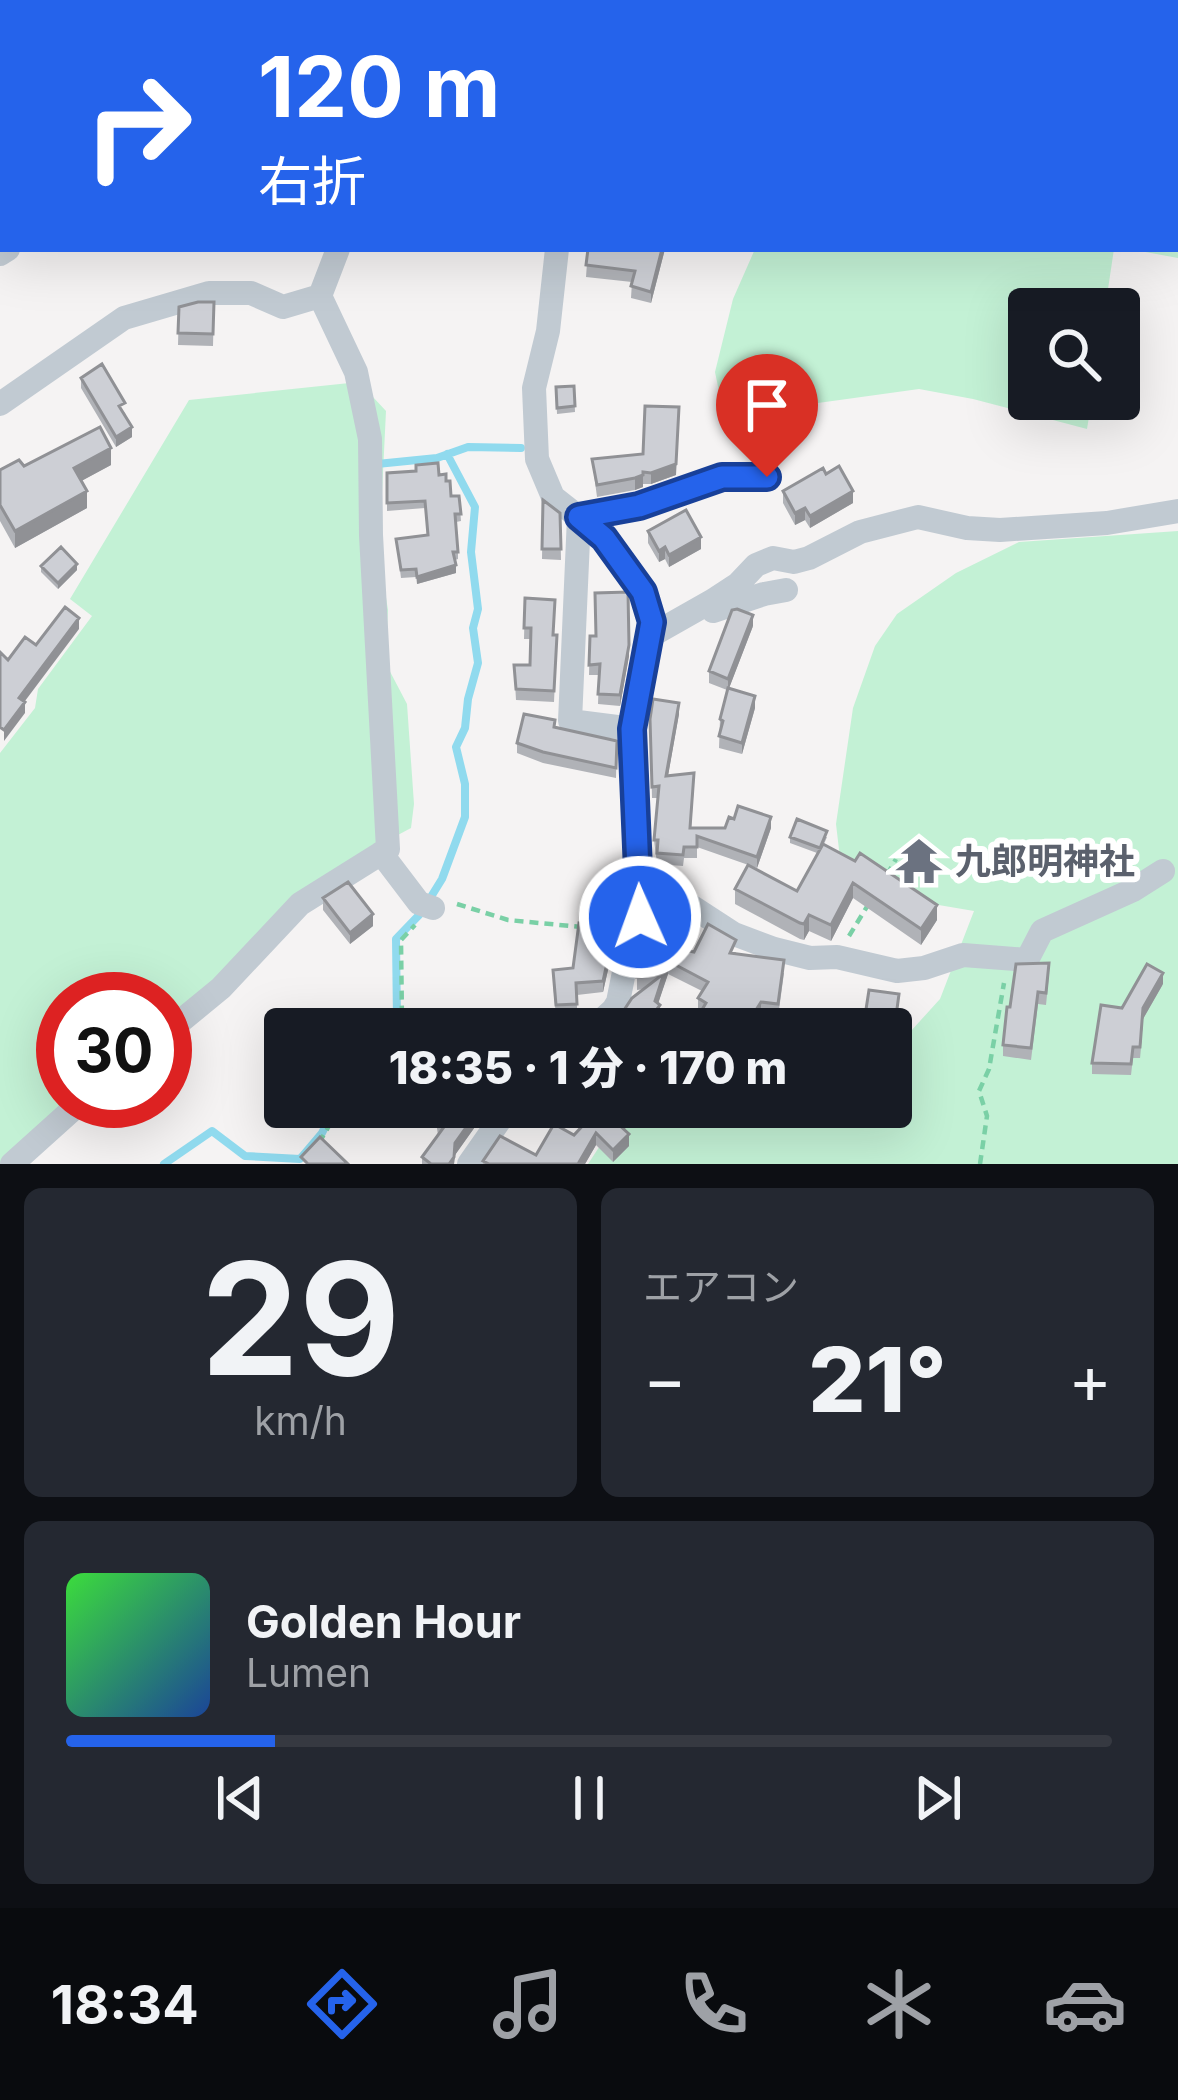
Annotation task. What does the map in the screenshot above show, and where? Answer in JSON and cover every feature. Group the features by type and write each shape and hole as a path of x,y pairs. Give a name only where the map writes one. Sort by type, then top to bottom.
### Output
{"street":[{"path":"192,1012 221,988 300,904 388,849 370,439 356,372 320,296 337,252"},
{"path":"557,252 548,331 534,388 537,459 553,497 604,538 643,592 659,631"},
{"path":"0,404 124,318 209,293 250,293 283,307 320,296"},
{"path":"579,517 639,506 722,477 767,477"},
{"path":"612,1008 618,1002 637,927 632,729 659,631 712,602 756,565 773,558 794,562 809,558 860,532 918,517 1000,530 1107,523 1178,511"},
{"path":"579,517 570,721 632,729"},
{"path":"659,631 786,590"},
{"path":"381,853 426,905"},
{"path":"637,927 674,895 734,934 810,958 837,957 897,970 924,968 963,956 1018,959 1042,931 1133,890 1162,871"},
{"path":"12,1164 52,1128"},
{"path":"469,1164 494,1128"}],"path":[{"path":"886,877 896,860"},
{"path":"849,937 874,897"},
{"path":"402,1008 401,940 426,905 442,898 508,920 637,927"},
{"path":"980,1164 987,1116 979,1091 1018,959"},
{"path":"318,1144 328,1128"}],"green space":[{"path":"754,252 1114,252 1108,288 1008,288 1008,408 919,389 724,416 715,372 733,299"},
{"path":"1145,252 1178,252 1178,258"},
{"path":"359,382 386,411 379,555 388,610 385,662 407,704 414,804 411,828 381,844 192,1017 192,972 36,972 36,1128 62,1128 23,1164 0,1164 0,753 35,708 38,689 92,616 70,599 189,400"},
{"path":"1053,420 1088,420 1087,429"},
{"path":"1178,531 1178,1164 588,1164 609,1132 618,1128 912,1128 912,1030 940,999 974,911 915,901 840,858 836,824 853,708 875,646 897,614 956,573 1019,542"}],"building":[{"path":"588,252 661,252 651,292 631,286 635,271 586,265"},
{"path":"214,302 213,334 178,333 179,307"},
{"path":"102,364 125,403 119,406 132,427 116,437 81,378"},
{"path":"574,386 575,406 557,408 556,387"},
{"path":"645,406 679,407 676,464 597,485 592,459 643,454"},
{"path":"100,427 111,448 74,468 87,491 15,531 0,505 0,470 19,460 24,466"},
{"path":"438,463 439,475 446,474 450,481 451,496 459,496 456,565 417,577 416,569 401,570 396,539 428,535 425,501 387,503 387,473 416,471 416,465"},
{"path":"839,466 853,491 810,516 805,508 795,513 783,491 823,468 826,474"},
{"path":"543,500 560,513 561,549 542,549"},
{"path":"686,510 701,537 669,555 665,547 659,551 648,531"},
{"path":"61,547 77,564 58,583 41,566"},
{"path":"628,592 629,645 620,695 598,694 600,664 589,665 590,636 596,636 595,593"},
{"path":"525,598 555,600 554,691 516,689 514,665 530,665 531,628 524,628"},
{"path":"65,607 79,618 19,698 25,702 4,730 0,727 0,652 8,660 25,637 36,645"},
{"path":"732,610 753,615 728,679 709,671"},
{"path":"728,688 755,696 742,743 719,736"},
{"path":"653,699 679,703 666,776 694,773 690,828 725,828 738,806 771,817 757,857 697,836 697,847 684,847 683,855 657,853 659,786 652,787"},
{"path":"524,714 555,720 554,727 617,741 616,768 517,743"},
{"path":"797,819 827,831 820,848 790,837"},
{"path":"823,844 855,861 860,853 937,905 921,929 853,883 831,925 809,915 800,923 735,889 748,865 797,891"},
{"path":"348,882 373,914 350,933 323,898"},
{"path":"579,923 610,927 613,936 603,981 576,983 577,1004 556,1005 553,970 573,968"},
{"path":"708,924 736,940 730,953 784,960 778,1004 703,1008 706,1003 698,998 708,982 668,961 655,1001 658,1008 625,1008 662,975 637,977 645,942 694,952"},
{"path":"1049,963 1046,993 1038,992 1031,1048 1003,1045 1016,964"},
{"path":"1147,964 1163,973 1143,1008 1140,1047 1133,1047 1131,1064 1092,1063 1101,1005 1122,1008"},
{"path":"869,990 899,994 897,1008 866,1008"},
{"path":"443,1128 466,1128 449,1164 431,1164 422,1157"},
{"path":"552,1128 574,1135 580,1128 622,1128 629,1134 613,1150 596,1133 578,1164 483,1161 500,1136 536,1155"},
{"path":"320,1137 348,1164 308,1164 301,1157"}],"waterway":[{"path":"377,464 437,458 468,447 521,448"},
{"path":"397,1008 396,939 421,913 442,879 465,817 465,784 456,747 465,728 478,663 471,552 475,507 447,454"},
{"path":"164,1164 212,1131 245,1156 300,1159 324,1128"}],"place":[{"name":"九郎明神社","path":"919,861"}],"route":[{"path":"640,917 632,729 652,622 643,592 604,538 579,517 639,506 722,477 767,477"}]}
